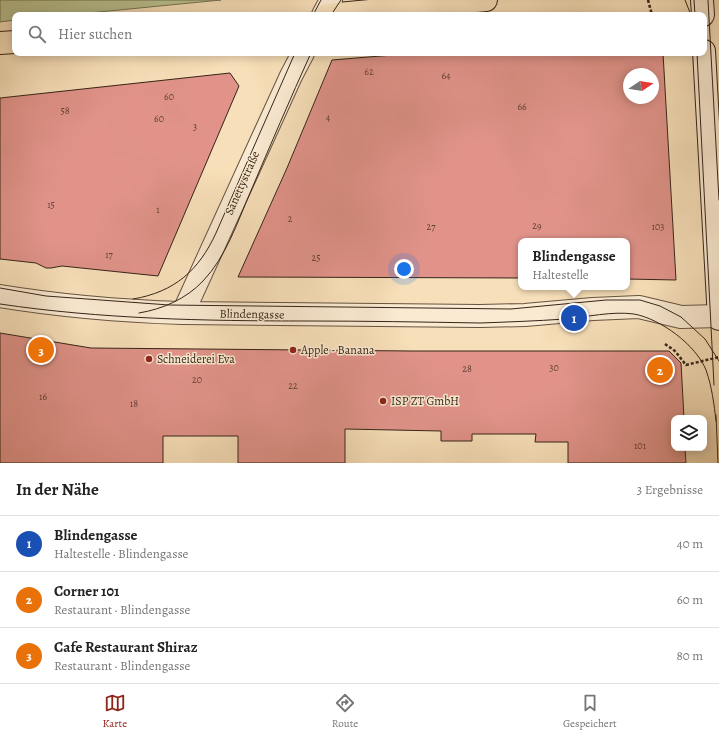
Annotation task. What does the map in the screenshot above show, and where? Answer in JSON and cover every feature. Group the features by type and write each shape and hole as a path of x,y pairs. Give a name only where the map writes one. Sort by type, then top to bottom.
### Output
{"main road":[{"path":"357,12 479,0"},
{"path":"0,43 12,42"}],"street":[{"path":"325,12 331,0"},
{"path":"702,0 703,12"},
{"name":"Sanettystraße","path":"183,313 301,56"},
{"path":"704,56 719,319"},
{"name":"Blindengasse","path":"0,296 48,304 148,312 183,313 480,316 525,315 593,309 640,307 681,317 719,316"}],"path":[{"path":"648,0 651,12"},
{"path":"660,342 666,344 675,351 686,365 719,357"}],"green space":[{"path":"0,0 221,0 99,12 12,12 12,20 0,22"}],"building":[{"path":"381,56 663,56 676,280 630,279 630,238 518,238 518,278 238,277 287,168 332,60"},
{"path":"230,73 239,86 158,276 62,266 46,268 36,263 0,259 0,98"},
{"path":"0,333 91,348 411,351 669,351 681,363 684,415 671,415 671,451 685,451 686,463 568,463 568,442 535,442 536,434 472,434 472,441 441,441 441,431 345,429 345,463 238,463 238,436 163,436 163,463 0,463"}],"tram line":[{"path":"315,12 321,0"},
{"path":"333,12 341,0"},
{"path":"685,0 690,12"},
{"path":"694,0 695,12"},
{"path":"708,0 719,200"},
{"path":"133,299 148,296 173,285 184,277 202,258 216,233 294,56"},
{"path":"139,313 165,306 189,293 211,272 225,251 310,56"},
{"path":"697,56 714,385"},
{"path":"0,288 46,296 169,305 511,309 606,300 640,300 660,306 681,317 705,339 719,361"},
{"path":"0,304 115,316 231,320 480,323 565,319 608,314 634,314 655,321 666,327 694,351 701,361 708,376 716,421"},
{"path":"716,415 718,463"}],"place":[{"name":"Blindengasse","path":"574,318"},
{"name":"Cafe Restaurant Shiraz","path":"41,350"},
{"name":"Apple - Banana","path":"293,350"},
{"name":"Schneiderei Eva","path":"149,359"},
{"name":"Corner 101","path":"660,370"},
{"name":"ISP ZT GmbH","path":"383,401"}]}
